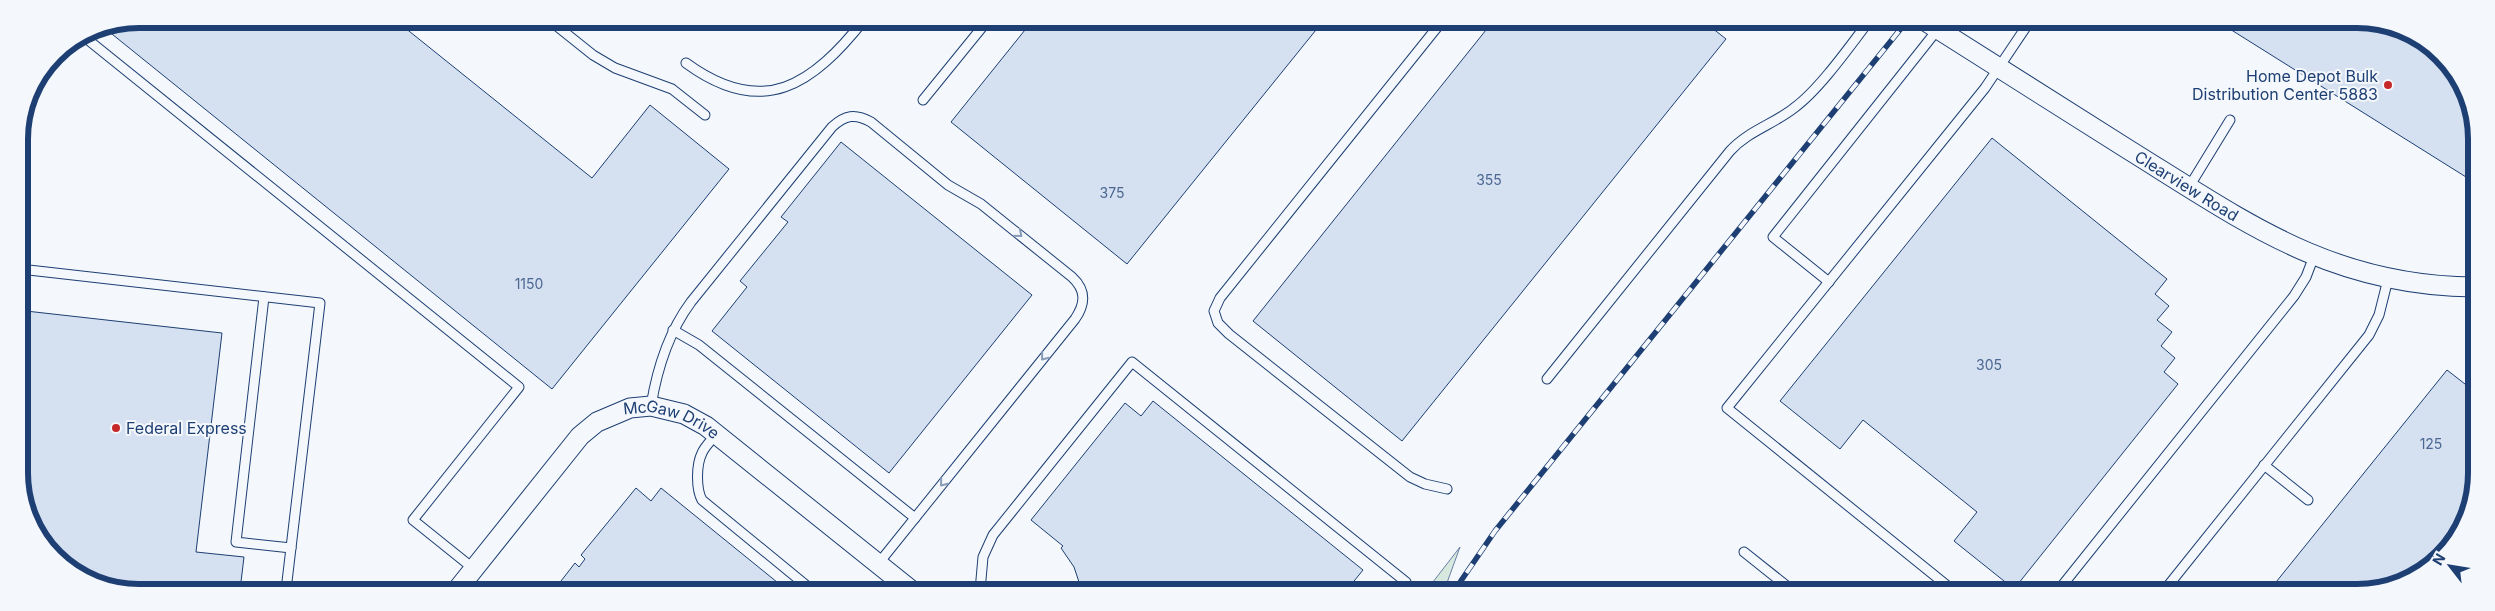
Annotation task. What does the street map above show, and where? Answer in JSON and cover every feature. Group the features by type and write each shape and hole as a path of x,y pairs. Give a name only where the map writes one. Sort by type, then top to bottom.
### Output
{"street":[{"name":"Clearview Road","path":"1936,28 2258,230 2314,256 2350,270 2388,279 2433,285 2468,287"},
{"name":"McGaw Drive","path":"462,584 588,429 597,422 618,412 651,406 684,414 717,434 903,584"}],"lane":[{"path":"560,28 605,62 672,89 705,115"},
{"path":"686,63 709,78 735,88 759,91 784,88 812,75 825,64 857,28"},
{"path":"923,100 982,28"},
{"path":"1438,28 1220,298 1214,311 1218,323 1229,334 1410,477 1425,484 1447,489"},
{"path":"1547,379 1730,151 1743,139 1799,105 1843,55 1864,28"},
{"path":"1829,282 1774,237 1929,28"},
{"path":"1944,583 1727,408 2000,68 2026,28"},
{"path":"88,40 519,387 413,520 474,569"},
{"path":"651,406 658,373 673,330 691,302 832,127 843,118 857,116 871,122 948,185 981,204 1076,280 1082,290 1084,301 1075,319 878,564"},
{"path":"2189,187 2230,120"},
{"path":"2064,583 2294,296 2306,277 2314,256"},
{"path":"28,270 320,303 287,584"},
{"path":"2170,583 2369,335 2379,315 2388,279"},
{"path":"264,297 236,542 291,548"},
{"path":"673,330 699,345 915,518"},
{"path":"981,584 983,557 993,535 1132,362 1406,582 1405,583"},
{"path":"717,434 704,449 699,462 699,490 702,500 805,584"},
{"path":"2264,466 2308,500"},
{"path":"1744,552 1782,583"}],"shaded area":[{"path":"1460,547 1447,583 1432,583"}],"building":[{"path":"131,28 405,28 592,178 650,105 729,169 552,389 109,32"},
{"path":"1027,28 1318,28 1127,264 951,122"},
{"path":"1488,28 1712,28 1726,39 1402,441 1253,321"},
{"name":"Home Depot Bulk Distribution Center 5883","path":"2228,28 2371,28 2392,33 2412,42 2424,50 2445,71 2462,103 2468,139 2468,178"},
{"path":"1992,138 2167,279 2155,294 2169,306 2157,320 2172,332 2161,346 2175,358 2164,372 2178,384 2019,583 2007,583 1954,541 1977,512 1863,420 1840,449 1780,401"},
{"path":"841,142 1032,295 889,473 712,331 747,287 740,281 788,222 781,217"},
{"name":"Federal Express","path":"28,311 222,333 196,552 244,557 241,584 124,583 103,578 83,569 71,561 50,540 36,515 31,501 28,480"},
{"path":"2447,370 2468,386 2468,472 2464,501 2459,515 2444,541 2425,541 2425,560 2418,565 2385,580 2364,583 2275,583"},
{"path":"1153,401 1363,570 1352,583 1080,584 1074,567 1061,548 1063,546 1031,520 1125,403 1141,416"},
{"path":"636,488 651,501 661,488 779,584 559,584 575,563 579,567 585,559 581,555"}],"railway":[{"path":"1459,583 1495,531 1901,28"}],"place":[{"name":"Home Depot Bulk Distribution Center 5883","path":"2388,85"},
{"name":"Federal Express","path":"116,428"}]}
